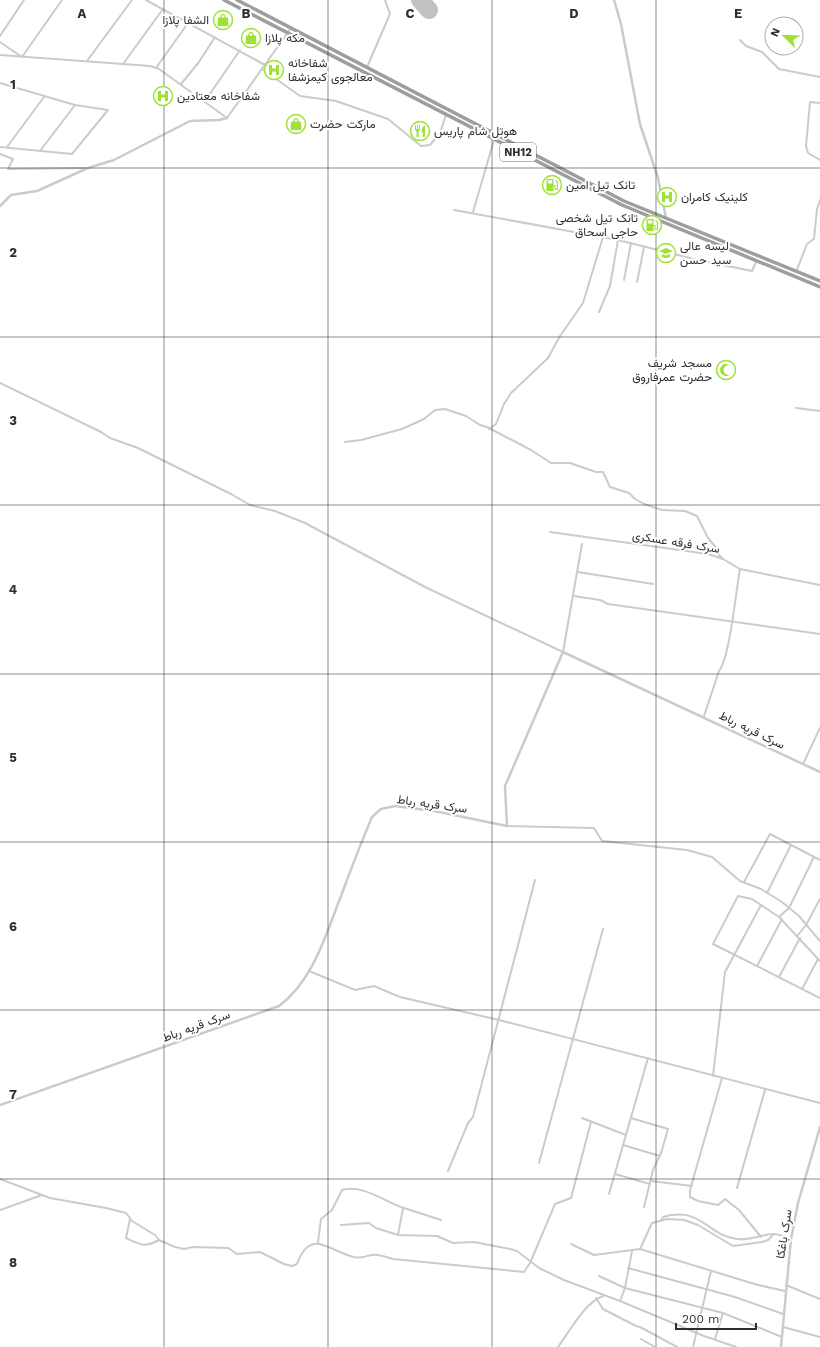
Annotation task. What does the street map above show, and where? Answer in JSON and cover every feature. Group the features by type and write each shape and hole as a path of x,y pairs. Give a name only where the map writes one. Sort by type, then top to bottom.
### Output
{"highway":[{"name":"NH12","path":"224,0 446,116 622,205 820,287"},
{"name":"NH12","path":"237,0 624,201 820,282"}],"street":[{"path":"0,36 24,0"},
{"path":"22,57 62,0"},
{"path":"87,61 132,0"},
{"path":"146,0 265,64"},
{"path":"367,68 390,14 385,0"},
{"path":"614,0 621,24 640,124 658,178 668,224"},
{"path":"123,64 163,9"},
{"path":"156,68 188,23"},
{"path":"0,206 11,195 37,191 88,168 114,160 190,122 228,118 291,28"},
{"path":"181,84 199,62 215,37"},
{"path":"740,40 746,46 762,52 779,69 820,77"},
{"path":"0,42 22,57"},
{"path":"205,101 240,50"},
{"path":"0,55 150,66 156,68 181,84 228,118"},
{"path":"262,69 300,96 336,101 388,119 421,146 430,145 440,133 446,116"},
{"path":"0,83 75,105 108,110 72,154 0,147"},
{"path":"7,147 44,97"},
{"path":"820,103 810,102 806,146 808,153 820,160"},
{"path":"40,151 75,105"},
{"path":"473,212 494,140"},
{"path":"0,154 13,159 8,169 88,168"},
{"path":"796,272 806,244 814,239 820,200"},
{"path":"454,210 473,212 604,237 698,260 752,271 757,260"},
{"path":"489,429 496,424 504,404 512,393 548,358 560,336 583,302 604,237"},
{"path":"599,312 610,286 618,240"},
{"path":"624,280 631,243"},
{"path":"637,282 644,247"},
{"path":"0,383 101,432 110,438 138,448 250,505 275,511 305,524 427,588 563,652"},
{"path":"796,408 820,411"},
{"path":"345,442 361,440 402,429 440,409 453,411 466,416 480,426 531,450 551,463 570,463 596,472 603,472 610,487 629,493 635,499 644,504 662,510 685,510 697,516 708,538 723,559"},
{"name":"سرک فرقه عسکری","path":"550,532 708,554 723,559 740,569 820,585"},
{"path":"582,544 563,652 505,786 507,826 594,828 602,841 687,850 712,856 744,882 767,893 789,908 799,916 820,941"},
{"path":"704,716 719,671 723,666 740,569"},
{"path":"578,572 653,584"},
{"path":"574,596 600,600 608,604 820,634"},
{"name":"سرک قریه رباط","path":"563,652 704,716 820,772"},
{"path":"803,764 820,728"},
{"name":"سرک قریه رباط","path":"0,1105 279,1006 290,998 309,971 324,939 372,817 381,809 395,806 434,811 507,826"},
{"path":"744,882 770,834 820,860"},
{"path":"767,893 791,845"},
{"path":"779,917 789,908 814,857"},
{"path":"448,1171 468,1123 473,1117 535,880"},
{"path":"802,989 819,960 798,935 779,917 752,899 738,896 713,944 758,966 802,989 820,998"},
{"path":"798,935 806,925 820,899"},
{"path":"713,1076 725,972 761,905"},
{"path":"758,966 782,920"},
{"path":"539,1163 603,929"},
{"path":"779,977 800,938"},
{"path":"309,971 355,990 374,986 400,998 499,1020 820,1103"},
{"path":"609,1194 648,1058"},
{"path":"722,1078 690,1197 698,1202 718,1205 725,1200 739,1210 761,1237"},
{"path":"736,1188 765,1090"},
{"path":"582,1118 626,1135"},
{"path":"631,1118 667,1127 660,1156 650,1182 644,1207"},
{"path":"0,1179 50,1198 126,1213 130,1218 159,1240 184,1249 193,1247 228,1248 237,1254 260,1252 284,1264 292,1266 297,1264 301,1252 309,1245 318,1242 360,1258 378,1255 393,1259 524,1272 530,1263 555,1204 571,1198 591,1122"},
{"name":"سرک باغکا","path":"781,1347 791,1239 798,1203 820,1127"},
{"path":"623,1146 660,1156"},
{"path":"615,1174 650,1182 692,1186"},
{"path":"318,1242 321,1219 332,1210 342,1190 349,1188 378,1195 403,1208 441,1220"},
{"path":"0,1210 42,1195"},
{"path":"398,1235 403,1208"},
{"path":"661,1221 663,1217 676,1213 687,1214 701,1220 726,1236 738,1239 774,1234 791,1239"},
{"path":"130,1218 126,1238 143,1246 159,1240"},
{"path":"640,1249 652,1223 661,1221 684,1220 698,1225 733,1246 762,1242 768,1240 774,1234"},
{"path":"341,1224 369,1223 376,1228 398,1235 437,1236 453,1243 474,1242 517,1251 530,1263 564,1280 620,1301 696,1333 736,1347"},
{"path":"571,1244 594,1255 640,1249 758,1286 785,1291"},
{"path":"620,1301 625,1288 632,1251"},
{"path":"628,1268 677,1280 708,1291 735,1297 783,1314"},
{"path":"693,1347 702,1308 708,1291 711,1271"},
{"path":"599,1276 625,1288 723,1313 782,1337"},
{"path":"786,1286 820,1299"},
{"path":"563,1347 558,1346 596,1298 605,1295"},
{"path":"596,1298 603,1309 677,1347"},
{"path":"715,1339 723,1313"},
{"path":"782,1326 820,1337"},
{"path":"641,1339 654,1347"}],"runway":[{"path":"420,0 429,10"}],"place":[{"name":"الشفا پلازا","path":"223,20"},
{"name":"مکه پلازا","path":"251,38"},
{"name":"شفاخانه معالجوی کیمزشفا","path":"274,70"},
{"name":"شفاخانه معتادین","path":"163,96"},
{"name":"مارکت حضرت","path":"296,124"},
{"name":"هوتل شام پاریس","path":"420,131"},
{"name":"تانک تیل امین","path":"552,185"},
{"name":"کلینیک کامران","path":"667,197"},
{"name":"تانک تیل شخصی حاجی اسحاق","path":"652,225"},
{"name":"لیسه عالی سید حسن","path":"666,253"},
{"name":"مسجد شریف حضرت عمرفاروق","path":"726,370"}]}
